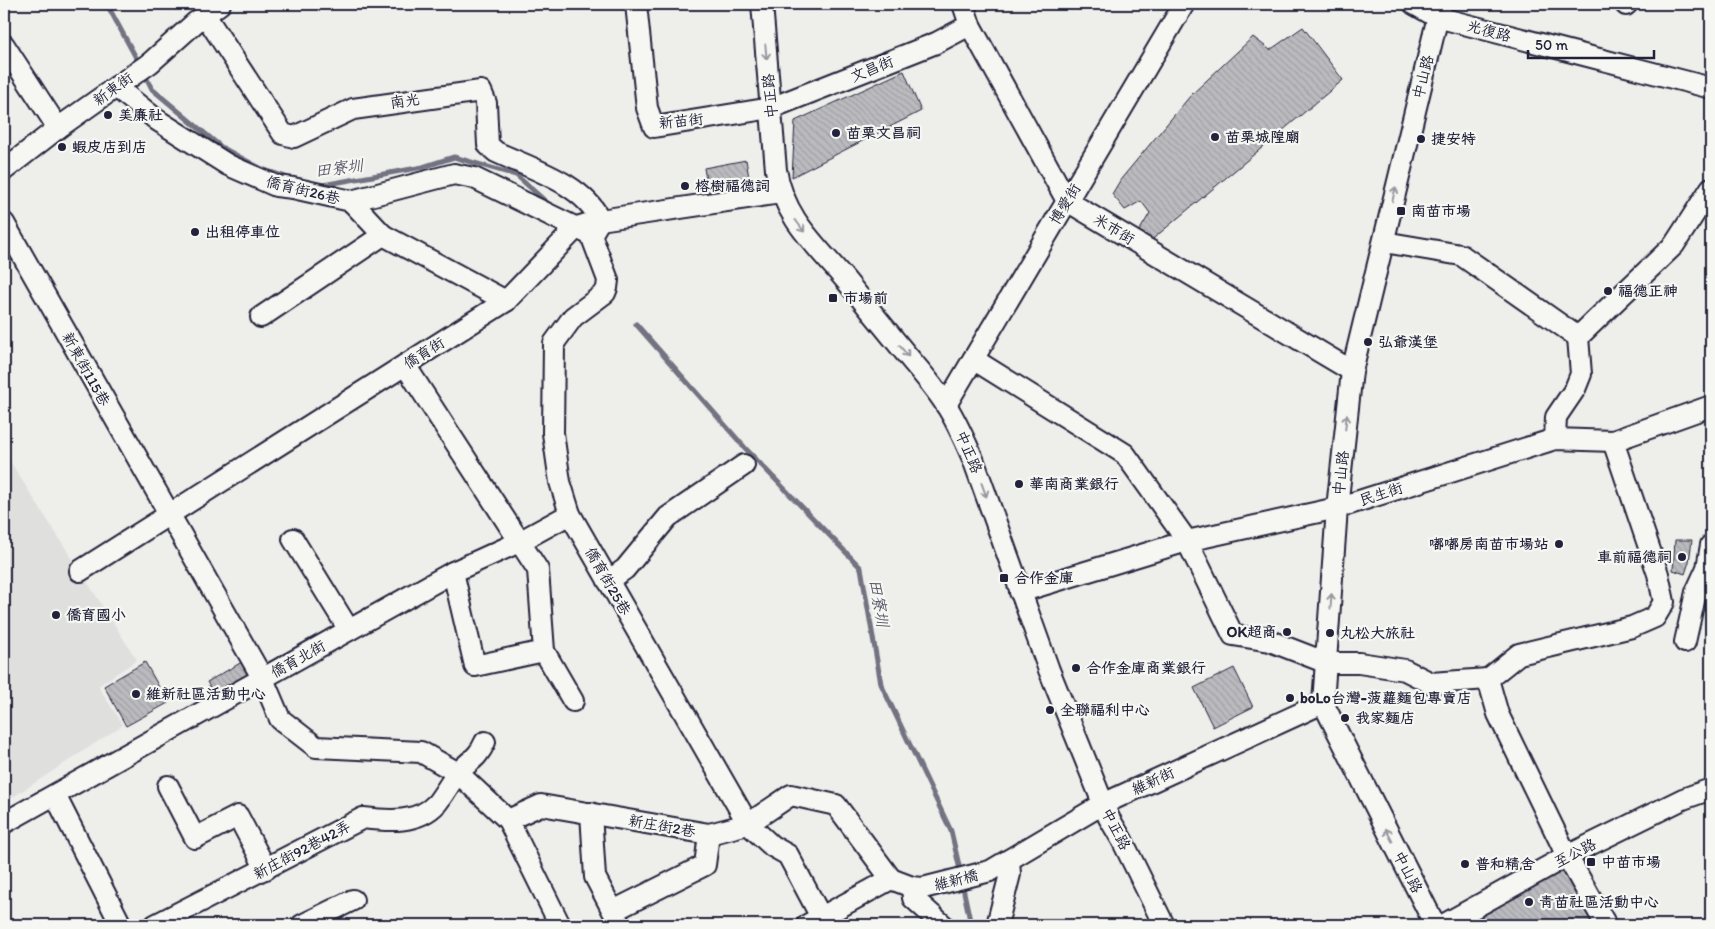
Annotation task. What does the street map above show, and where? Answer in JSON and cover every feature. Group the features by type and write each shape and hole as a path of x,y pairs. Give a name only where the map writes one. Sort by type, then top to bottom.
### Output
{"street":[{"name":"新苗街","path":"636,4 647,108 654,127 771,108"},
{"name":"中正路","path":"762,4 776,170 781,193 795,221 946,405 973,459 1049,670 1103,804 1164,925"},
{"path":"963,4 970,25 1067,201"},
{"name":"博愛街","path":"946,405 1184,4"},
{"name":"光復路","path":"1414,4 1711,88"},
{"name":"新東街","path":"4,170 58,128 150,63 213,9"},
{"name":"南光","path":"213,9 284,134 294,137 353,109 481,91 486,103 488,145 496,152 566,184 579,192 596,211 589,227"},
{"name":"中山路","path":"1435,925 1323,703 1337,508 1352,371 1439,11"},
{"name":"文昌街","path":"771,108 936,44 970,25"},
{"path":"4,45 58,128"},
{"name":"僑育街26巷","path":"122,82 157,120 228,166 276,186 351,201 454,174 474,178 589,227"},
{"path":"1578,337 1674,245 1711,188"},
{"path":"589,227 781,193"},
{"path":"351,201 383,235 506,301"},
{"name":"米市街","path":"1067,201 1352,371"},
{"name":"新東街115巷","path":"4,223 168,515 263,679 280,719 316,747 421,752 458,773 508,820"},
{"name":"僑育街","path":"80,571 506,301 589,227"},
{"name":"僑育街25巷","path":"589,227 608,280 607,288 573,317 554,343 553,433 560,482 570,514 748,824 772,846 788,855 814,921"},
{"path":"261,317 383,235"},
{"path":"1384,242 1461,255 1578,337"},
{"path":"1555,439 1556,416 1575,389 1581,374 1578,337"},
{"path":"973,359 1125,454 1187,542 1233,635 1270,640 1327,663 1359,663 1405,670 1431,683 1488,680 1519,654 1632,627 1655,617 1664,602 1658,574 1613,441"},
{"path":"405,365 538,570 544,651 573,700"},
{"name":"民生街","path":"1020,592 1187,542 1337,508 1555,439 1613,441 1711,406"},
{"path":"608,581 625,569 668,517 744,466"},
{"name":"僑育北街","path":"4,824 453,572 519,542 570,514"},
{"path":"293,538 349,630"},
{"path":"1685,642 1696,592 1707,568 1711,546"},
{"path":"453,572 476,666 544,651"},
{"path":"1488,680 1498,714 1567,856 1606,925"},
{"name":"維新街","path":"990,871 1103,804 1323,703"},
{"name":"新庄街92巷42弄","path":"155,925 363,818 387,821 414,818 436,804 458,773 480,754 485,742"},
{"path":"168,786 195,838 238,816 266,869"},
{"name":"至公路","path":"1443,925 1567,856 1683,799 1711,789"},
{"path":"55,795 121,925"},
{"name":"新庄街2巷","path":"508,820 541,805 708,834 748,824 791,795 836,805 891,879"},
{"path":"590,813 595,877 620,916 705,865 708,834"},
{"path":"508,820 560,925"},
{"path":"997,925 1010,874 1009,860"},
{"name":"維新橋","path":"917,888 990,871"},
{"path":"814,921 891,879 917,888 913,898 943,925"},
{"path":"302,925 353,900"}],"shaded area":[{"name":"僑育國小","path":"4,452 137,660 98,686 123,725 4,803"}],"building":[{"name":"苗栗城隍廟","path":"1303,27 1343,80 1148,243 1138,233 1150,213 1141,201 1125,210 1112,194 1121,179 1191,95 1253,37 1270,50"},
{"name":"苗栗文昌祠","path":"904,71 921,111 792,177 795,121"},
{"path":"746,160 751,189 709,197 704,168"},
{"name":"車前福德祠","path":"1675,540 1692,540 1685,574 1673,570"},
{"path":"249,658 255,670 214,694 207,682"},
{"name":"維新社區活動中心","path":"145,662 168,703 126,726 104,686"},
{"path":"1234,668 1253,707 1213,727 1194,688"},
{"path":"1567,864 1596,925 1472,925 1476,911"}],"waterway":[{"name":"田寮圳","path":"109,4 109,8 140,65"},
{"name":"田寮圳","path":"144,73 152,89 221,147 262,169 292,179"},
{"name":"田寮圳","path":"317,186 423,167 454,157 516,175 551,206"},
{"name":"田寮圳","path":"636,324 746,449 861,568 881,684 951,831 961,874"},
{"name":"田寮圳","path":"962,883 971,925"}],"place":[{"name":"美廉社","path":"108,115"},
{"name":"苗栗文昌祠","path":"836,133"},
{"name":"苗栗城隍廟","path":"1215,137"},
{"name":"捷安特","path":"1421,139"},
{"name":"蝦皮店到店","path":"62,147"},
{"name":"榕樹福德詞","path":"685,186"},
{"name":"南苗市場","path":"1401,211"},
{"name":"出租停車位","path":"195,232"},
{"name":"福德正神","path":"1608,291"},
{"name":"市場前","path":"833,298"},
{"name":"弘爺漢堡","path":"1368,342"},
{"name":"華南商業銀行","path":"1019,484"},
{"name":"嘟嘟房南苗市場站","path":"1559,544"},
{"name":"車前福德祠","path":"1682,557"},
{"name":"合作金庫","path":"1004,578"},
{"name":"僑育國小","path":"56,615"},
{"name":"OK超商","path":"1287,632"},
{"name":"丸松大旅社","path":"1330,633"},
{"name":"合作金庫商業銀行","path":"1076,668"},
{"name":"維新社區活動中心","path":"136,694"},
{"name":"boLo台灣-菠蘿麵包專賣店","path":"1290,698"},
{"name":"全聯福利中心","path":"1050,710"},
{"name":"我家麵店","path":"1345,718"},
{"name":"中苗市場","path":"1591,862"},
{"name":"普和精舍","path":"1465,864"},
{"name":"青苗社區活動中心","path":"1529,902"}]}
